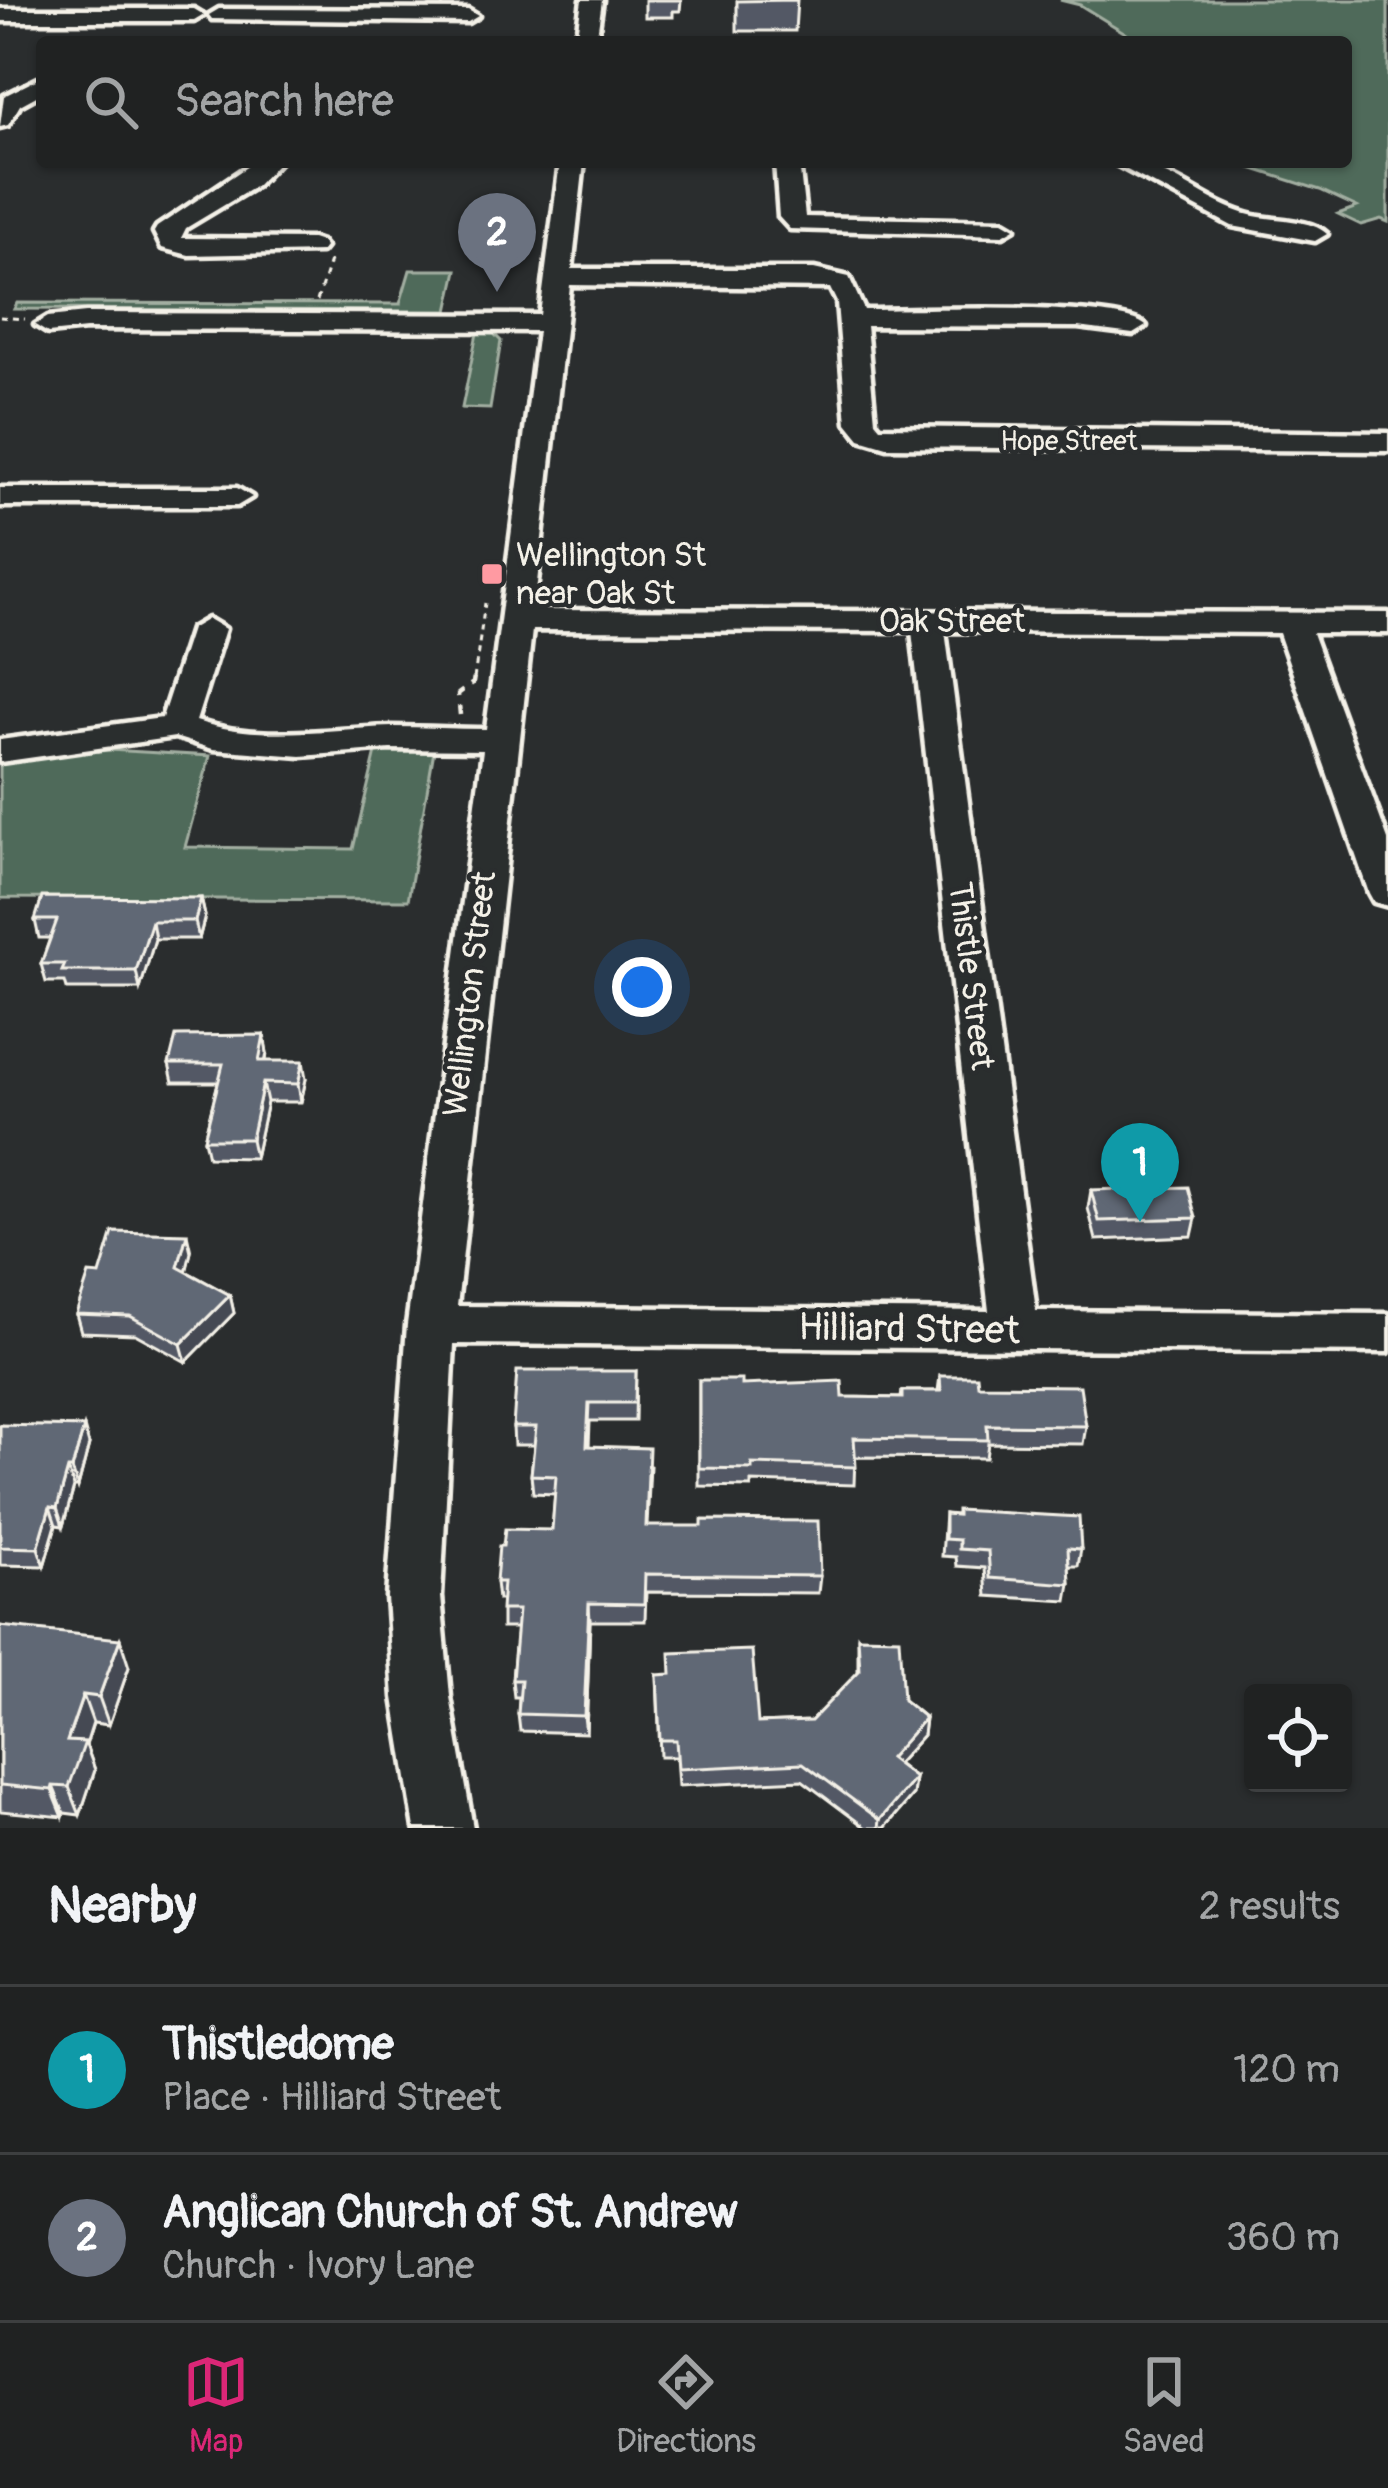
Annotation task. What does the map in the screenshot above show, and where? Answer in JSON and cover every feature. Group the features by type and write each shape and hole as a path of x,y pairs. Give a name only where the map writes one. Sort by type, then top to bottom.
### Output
{"street":[{"path":"587,36 592,0"},
{"path":"0,15 476,15"},
{"path":"0,120 12,101 36,87"},
{"path":"262,168 253,178 192,209 166,232 171,243 312,247"},
{"name":"Wellington Street","path":"444,1828 422,1696 414,1597 430,1325 480,739 571,168"},
{"path":"787,168 791,217 799,224 1003,228"},
{"path":"1136,168 1241,221 1329,236"},
{"path":"557,277 828,278 846,288 851,318 1078,319 1133,326"},
{"name":"Hope Street","path":"851,318 862,423 870,433 886,438 1388,442"},
{"path":"48,325 550,323"},
{"path":"0,496 237,497"},
{"name":"Oak Street","path":"501,609 927,621 1388,623"},
{"name":"Thistle Street","path":"927,621 1016,1330"},
{"path":"177,726 212,622"},
{"path":"1292,622 1388,893"},
{"path":"0,751 177,726 213,738 301,745 480,739"},
{"name":"Hilliard Street","path":"430,1325 1388,1334"}],"path":[{"path":"275,321 281,308 315,305 330,262 312,247"},
{"path":"480,739 458,694 473,683 501,609"}],"green space":[{"path":"1060,0 1388,0 1388,222 1381,219 1361,225 1338,214 1357,207 1251,168 1352,168 1352,36 1130,36 1080,5"},
{"path":"410,270 457,270 448,311 14,309 17,303 400,304"},
{"path":"477,333 494,334 501,341 490,409 462,408"},
{"path":"435,745 408,900 0,898 0,761 109,750 210,756 185,847 353,849 376,752"}],"building":[{"path":"42,897 201,898 195,921 152,921 136,971 62,971 65,964 41,964 57,920 35,920"},
{"path":"264,1035 259,1061 303,1061 298,1084 263,1083 251,1139 204,1139 223,1064 169,1064 176,1036"},
{"path":"1188,1187 1196,1218 1099,1221 1091,1190"},
{"path":"113,1232 187,1234 178,1267 230,1295 181,1344 130,1316 76,1314 89,1274 100,1275"},
{"path":"517,1371 636,1371 635,1403 589,1403 587,1446 649,1448 646,1526 702,1526 702,1520 818,1521 820,1576 645,1574 644,1604 589,1603 584,1716 518,1714 521,1680 512,1680 518,1610 501,1610 503,1582 496,1582 499,1546 503,1546 505,1529 552,1530 556,1476 531,1475 536,1427 513,1427"},
{"path":"940,1376 977,1376 978,1385 1080,1386 1086,1426 987,1425 988,1440 854,1438 856,1467 752,1464 752,1469 699,1468 699,1380 742,1380 742,1385 842,1381 843,1397 902,1398 902,1391 941,1391"},
{"path":"0,1425 84,1427 72,1469 68,1469 57,1508 50,1507 38,1548 0,1547"},
{"path":"957,1510 1079,1517 1081,1549 1068,1548 1070,1584 990,1578 988,1551 959,1549 959,1540 945,1539 945,1514 957,1515"},
{"path":"0,1626 120,1639 99,1697 83,1695 67,1741 85,1742 69,1787 0,1785"},
{"path":"858,1637 899,1638 903,1700 925,1718 889,1758 915,1778 880,1820 803,1763 678,1769 676,1740 660,1740 657,1675 671,1674 670,1653 752,1650 758,1723 811,1721 860,1670"}],"place":[{"name":"Anglican Church of St. Andrew","path":"497,292"},
{"name":"Wellington St near Oak St","path":"492,574"},
{"name":"Thistledome","path":"1140,1222"}]}
